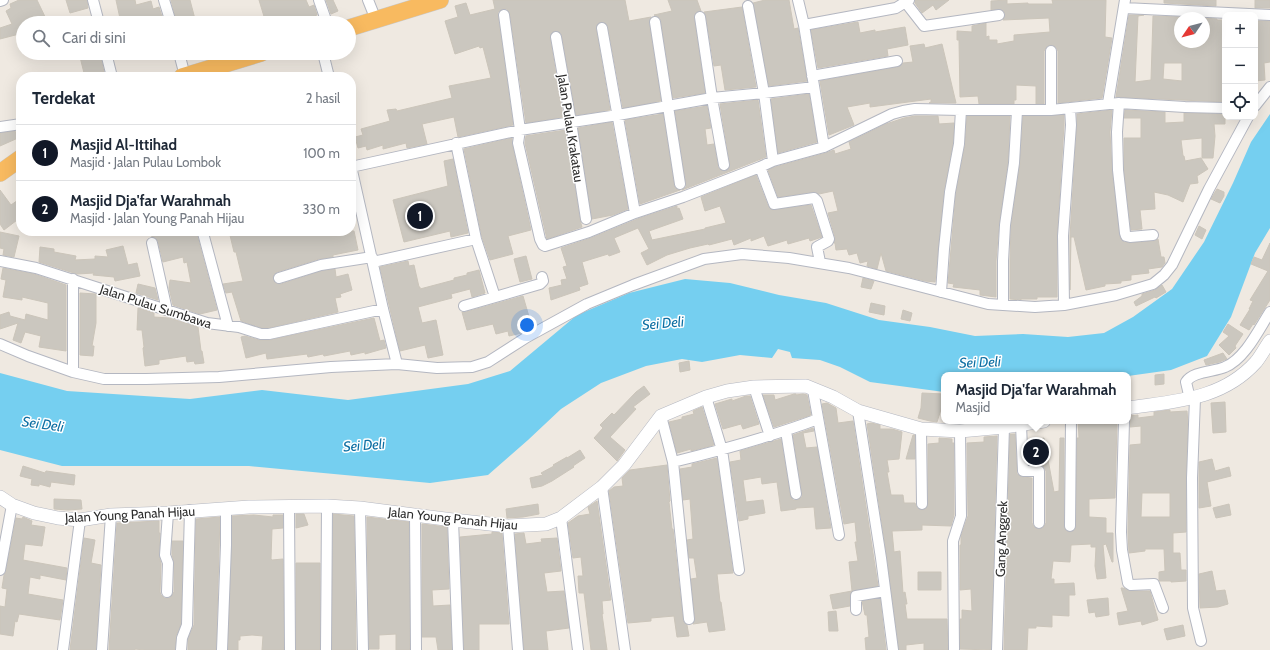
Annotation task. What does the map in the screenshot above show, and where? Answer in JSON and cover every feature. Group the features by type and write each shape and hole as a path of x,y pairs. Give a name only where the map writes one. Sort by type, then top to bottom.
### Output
{"highway":[{"path":"356,26 420,3 440,0"},
{"path":"197,72 238,60"},
{"path":"2,171 16,161"}],"street":[{"path":"93,0 97,16"},
{"path":"164,0 169,16"},
{"path":"319,0 325,16"},
{"path":"368,0 376,20"},
{"path":"798,0 804,25 824,147"},
{"path":"804,25 896,8 907,1 924,26 999,15"},
{"path":"1108,103 1124,4 1270,15"},
{"path":"748,6 764,93 772,161"},
{"path":"504,15 520,130 518,143 540,239 543,245 548,246 589,232 635,213 683,197 772,161 824,147 892,114 903,111 915,109 1017,111 1052,110 1108,103 1222,108"},
{"path":"700,17 724,165"},
{"path":"655,22 680,184"},
{"path":"602,28 635,213"},
{"name":"Jalan Pulau Krakatau","path":"556,37 586,219"},
{"path":"1051,51 1052,110"},
{"path":"108,60 111,72"},
{"path":"181,60 183,72"},
{"path":"325,60 328,72"},
{"path":"812,76 897,60"},
{"path":"356,165 520,130 618,115 712,98 814,87"},
{"path":"1258,102 1270,87"},
{"path":"1119,103 1117,132 1118,170 1124,233 1126,236 1130,237 1153,236"},
{"path":"1064,305 1063,236 1071,125 1070,108"},
{"path":"941,292 950,192 959,144 961,110"},
{"path":"1003,305 1002,261 1005,225 1014,162 1017,111"},
{"path":"0,344 73,372 104,379 219,377 331,367 397,364 437,368 472,367 488,362 527,337 587,304 633,285 704,259 742,254 820,262 849,268 988,304 1035,307 1064,305 1116,295 1153,284 1164,275 1172,265 1209,189 1246,120"},
{"path":"0,127 16,125"},
{"path":"456,144 476,239 495,297"},
{"path":"760,167 774,204 814,198 817,201 829,239 817,247 820,262"},
{"path":"356,207 372,259 397,364"},
{"path":"204,236 228,326"},
{"path":"279,278 321,265 372,259 476,239"},
{"path":"152,243 167,310"},
{"name":"Jalan Pulau Sumbawa","path":"0,261 36,268 73,279 207,323 239,327 260,334 269,334 383,309"},
{"path":"464,306 540,284 542,277"},
{"path":"73,279 73,372"},
{"path":"1201,641 1193,608 1192,399 1186,382 1193,375 1226,367 1238,358 1270,312"},
{"path":"1131,408 1192,399 1215,392 1231,384 1245,373 1257,361 1270,342"},
{"path":"689,619 673,462 661,416 706,397 727,391 754,387 806,386 833,397 858,411 921,428 960,431 1020,424 1023,471 1039,471 1039,523"},
{"path":"754,387 770,436"},
{"path":"813,390 839,535"},
{"path":"706,397 722,450 739,570"},
{"path":"858,411 881,558 893,650"},
{"name":"Jalan Young Panah Hijau","path":"0,497 34,514 80,520 112,515 168,513 190,510 249,507 327,506 360,508 508,526 546,524 561,518 602,487 624,465 661,416"},
{"path":"673,462 770,436 818,419"},
{"path":"1070,526 1071,424"},
{"path":"1124,424 1121,532 1122,550 1128,583 1131,586 1154,584 1163,608"},
{"name":"Gang Anggrek","path":"997,650 1004,427"},
{"path":"921,428 922,504"},
{"path":"786,431 796,494"},
{"path":"954,649 953,541 961,516 960,431"},
{"path":"602,487 625,650"},
{"path":"0,570 12,504"},
{"path":"326,650 327,506"},
{"path":"289,507 290,650"},
{"path":"360,508 363,650"},
{"path":"222,650 226,509"},
{"path":"181,650 182,638 187,625 190,510"},
{"path":"167,592 168,563 165,555 168,513"},
{"path":"102,650 112,515"},
{"path":"415,515 416,650"},
{"path":"561,518 578,650"},
{"path":"63,650 80,520"},
{"path":"453,520 458,650"},
{"path":"508,526 518,650"},
{"path":"856,610 856,596 885,591"}],"water":[{"name":"Sei Deli","path":"1270,114 1270,228 1255,253 1231,317 1207,356 1171,370 1131,376 1131,372 941,372 941,392 870,382 840,367 820,360 792,358 790,352 778,349 772,358 740,355 702,362 682,359 646,366 601,383 561,409 488,475 430,483 249,466 62,466 0,450 0,373 67,391 190,399 262,390 348,400 468,384 510,371 577,315 629,293 685,279 730,283 779,295 826,303 879,320 930,327 975,336 1023,334 1068,337 1104,333 1133,317 1172,289 1204,242 1251,142"}],"building":[{"path":"19,0 37,0 45,16 16,16 16,35 0,39 0,28 12,24 6,11 11,8 10,4"},
{"path":"66,0 87,0 88,8 70,13"},
{"path":"116,0 135,0 136,5 151,1 153,9 159,7 162,16 119,16"},
{"path":"171,0 190,0 194,16 175,16"},
{"path":"259,0 306,0 309,7 314,5 317,15 314,16 264,16"},
{"path":"326,0 333,0 338,11 331,14"},
{"path":"493,0 625,0 629,21 651,17 649,23 661,101 623,108 608,27 607,24 601,22 598,23 596,29 610,110 576,115 562,36 561,33 555,31 552,32 550,38 563,117 526,123 510,14 507,9 503,9 498,12 498,16 513,125 458,137 454,117 422,124 427,144 407,148 406,143 383,149 383,145 367,150 366,146 358,148 356,137 363,135 361,129 390,121 387,110 396,109 397,111 452,98 449,86 491,78 483,47 480,48 479,46 455,54 445,21 458,17 455,6 466,3 470,15 495,9"},
{"path":"668,0 697,0 701,11 696,12 694,18 705,93 673,98 661,21 660,18 654,15 672,11"},
{"path":"765,0 789,0 794,29 798,28 807,81 769,86 753,3"},
{"path":"915,0 949,0 936,10 933,5 922,13 915,3"},
{"path":"1007,0 1007,4 1053,4 1052,0 1106,0 1105,37 1112,38 1102,98 1058,103 1058,51 1056,47 1051,45 1047,46 1044,51 1044,104 1036,104 1036,86 1016,85 1016,100 1014,100 1014,104 979,104 978,96 960,97 959,40 957,40 957,31 972,32 972,26 986,23 986,37 989,36 989,40 997,40 997,44 1014,41 1014,35 1050,32 1049,18 1003,20 1005,14 1004,11 998,9 991,10 991,1"},
{"path":"1164,0 1216,0 1216,6 1164,3"},
{"path":"1255,0 1270,0 1270,8 1255,8"},
{"path":"742,7 756,87 725,90 721,65 714,66 706,16 704,12"},
{"path":"1129,15 1144,15 1138,16 1135,82 1151,80 1153,16 1174,17 1174,48 1210,48 1210,18 1222,20 1222,102 1116,97","holes":["1164,63 1182,63 1182,81 1163,79"]},
{"path":"1258,21 1270,21 1270,62 1264,63 1265,80 1258,81"},
{"path":"858,22 860,33 905,27 908,45 887,49 888,56 818,68 811,30"},
{"path":"924,44 925,48 942,44 956,103 929,103 931,102 931,99 870,107 870,103 847,107 854,125 829,135 820,81 898,67 903,63 913,62 910,46"},
{"path":"81,60 101,60 104,72 84,72"},
{"path":"809,94 817,142 778,153 771,99"},
{"path":"758,100 766,157 682,190 686,187 686,183 675,111 707,106 711,128 705,129 707,145 714,144 718,167 719,169 725,171 728,170 730,164 720,104"},
{"path":"1112,110 1110,132 1112,170 1120,238 1124,242 1130,243 1154,241 1158,239 1161,257 1164,257 1165,263 1162,267 1148,269 1149,273 1131,275 1131,280 1121,281 1121,283 1105,284 1105,286 1086,290 1074,237 1071,237 1070,290 1070,236 1077,114"},
{"path":"1125,110 1165,112 1165,123 1184,122 1184,113 1222,114 1222,120 1225,120 1225,124 1214,124 1215,136 1213,158 1202,158 1202,138 1181,140 1185,161 1201,158 1208,169 1197,176 1198,183 1190,184 1183,202 1168,195 1154,192 1155,209 1140,210 1142,229 1131,230 1124,170 1124,138 1141,138 1141,118 1124,118"},
{"path":"663,114 674,185 675,188 680,190 640,204 625,120"},
{"path":"1064,115 1057,236 1057,297 1037,297 1037,299 1021,300 1010,299 1011,226 1020,164 1023,116"},
{"path":"915,116 938,116 939,124 954,123 953,143 944,191 935,282 925,281 886,271 881,253 877,269 867,266 868,261 860,263 857,253 849,255 847,249 836,250 834,243 835,237 828,213 838,211 833,191 819,194 813,192 778,197 768,170 834,150 835,154 851,149 849,142 886,124"},
{"path":"967,116 1010,116 1008,162 999,225 996,261 996,297 980,295 980,290 953,287 954,284 948,283 956,193 965,145"},
{"path":"612,122 628,209 613,215 592,219 578,128"},
{"path":"566,130 582,227 547,239 525,143 526,136"},
{"path":"15,131 16,139 0,146 0,133"},
{"path":"512,138 512,144 531,230 508,236 513,254 490,260 482,237 464,149"},
{"path":"453,159 468,233 451,237 450,231 404,242 393,200 448,186 444,161"},
{"path":"756,175 768,206 772,210 811,205 822,237 810,241 809,238 788,244 787,240 768,246 764,236 751,241 751,238 734,245 732,239 690,248 667,255 647,265 641,253 649,249 638,228 614,238 620,252 582,262 588,284 579,287 580,290 551,300 549,288 562,285 561,280 567,279 563,267 567,266 561,248 591,238 640,218 677,206 677,209 679,208 683,219 649,231 652,240 726,223 720,206 705,211 701,197"},
{"path":"1217,189 1224,192 1224,196 1220,203 1211,199"},
{"path":"0,190 11,205 16,202 16,221 4,230 0,224"},
{"path":"1199,226 1206,230 1202,239 1195,235"},
{"path":"0,232 19,236 14,257 3,255 4,249 0,248"},
{"path":"197,236 217,310 200,314 173,305 169,288 170,280 191,283 187,262 184,263 183,257 163,262 158,241 156,238 152,237"},
{"path":"230,236 355,236 358,250 319,259 274,274 273,277 275,283 281,284 322,271 335,269 336,277 348,274 352,290 340,294 341,297 335,298 338,312 268,328 262,328 241,321 232,292 226,293 223,284 243,281 236,252 234,252"},
{"path":"1270,243 1270,300 1254,325 1253,324 1249,330 1240,325 1250,309 1253,301 1250,300 1268,271 1251,264 1254,257 1262,260"},
{"path":"123,246 128,265 137,263 140,276 115,281 114,277 93,275 94,273 77,274 39,262 40,247 54,249 54,252 76,256 75,260 95,259 95,256 108,257 106,250"},
{"path":"526,256 532,279 520,282 514,259"},
{"path":"408,261 409,266 414,265 420,289 454,280 454,278 479,270 485,293 472,297 470,289 451,294 452,298 418,307 422,323 436,320 443,355 428,358 425,345 400,351 380,267"},
{"path":"3,268 34,274 66,285 66,351 39,347 41,336 25,332 21,343 13,340 18,323 0,329 0,315 9,312 10,316 25,320 26,314 48,320 48,303 22,297 22,300 3,297 6,280 1,279"},
{"path":"863,278 874,281 871,289 861,287"},
{"path":"138,284 155,288 158,300 136,293"},
{"path":"1162,285 1166,292 1156,298 1155,297 1136,306 1134,302 1142,296 1142,294 1155,290"},
{"path":"80,293 96,294 96,323 92,346 94,346 93,356 80,355"},
{"path":"523,296 532,327 522,333 509,336 508,331 496,334 493,324 467,330 462,312"},
{"path":"871,303 885,306 884,315 869,312"},
{"path":"138,308 154,313 154,317 169,318 198,327 204,363 195,364 194,361 187,362 186,356 159,360 159,364 145,366 142,330 137,330"},
{"path":"903,310 912,313 910,321 901,319"},
{"path":"374,318 380,341 384,340 386,348 365,354 365,352 351,355 350,351 324,356 323,354 308,357 307,354 267,359 266,353 246,358 241,337 245,336 259,340 270,340"},
{"path":"1228,324 1243,334 1235,346 1236,348 1229,355 1219,345 1229,336 1223,332"},
{"path":"1223,353 1227,359 1206,365 1204,360"},
{"path":"689,361 690,370 680,372 679,363"},
{"path":"1164,374 1164,384 1155,385 1155,375"},
{"path":"644,386 650,394 633,407 636,409 610,437 625,450 617,461 594,438 603,428 600,425 612,413 614,415 636,392"},
{"path":"922,393 941,394 941,409 937,422 918,418 921,408"},
{"path":"794,394 807,395 811,415 774,427 763,395 774,395 775,400"},
{"path":"750,396 759,424 743,429 741,424 723,429 715,404 732,399 732,401"},
{"path":"1225,402 1226,432 1213,433 1211,403"},
{"path":"827,403 836,408 838,423 853,421 878,586 852,591 849,562 858,561 855,542 857,542 855,522 844,524 822,404"},
{"path":"702,407 714,445 677,453 669,422 694,414 693,411"},
{"path":"1170,410 1170,412 1187,411 1186,532 1173,533 1173,553 1180,553 1181,570 1186,570 1186,581 1159,581 1159,572 1165,571 1164,549 1145,549 1145,551 1129,553 1130,445 1141,444 1141,426 1130,427 1131,416 1138,415 1138,418 1154,416 1154,412","holes":["1142,493 1170,493 1170,517 1141,517"]},
{"path":"871,423 880,425 880,429 892,429 902,432 899,459 887,460 889,472 887,472 891,495 903,495 904,503 915,503 917,508 922,510 926,509 928,504 928,444 939,443 939,438 952,439 952,443 954,443 954,515 951,526 922,525 922,530 892,531 894,552 900,551 903,593 905,592 907,604 905,604 907,619 947,619 948,650 924,650 924,643 906,645 906,650 899,650 867,424"},
{"path":"1078,424 1117,424 1115,498 1089,499 1089,517 1106,518 1106,533 1113,533 1113,562 1106,544 1103,545 1106,578 1097,579 1095,566 1096,547 1091,547 1091,544 1071,545 1070,562 1053,561 1051,579 1054,579 1054,584 1074,583 1075,595 1069,595 1069,616 1052,615 1052,627 1036,626 1036,628 1028,628 1027,650 1004,650 1010,434 1015,434 1017,474 1023,477 1032,478 1032,523 1034,527 1039,529 1043,528 1046,523 1046,471 1042,465 1029,464 1028,441 1044,438 1054,492 1059,491 1060,438 1064,438 1064,526 1066,531 1070,532 1075,530 1076,526 1077,438 1079,438"},
{"path":"813,428 814,431 803,433 806,448 817,447 831,528 816,529 814,507 781,511 777,482 762,484 761,477 743,480 746,502 763,500 765,513 748,516 748,519 739,521 730,462 741,460 740,451 781,439 790,495 793,500 797,500 802,497 802,493 793,435"},
{"path":"913,435 915,435 915,459 906,459"},
{"path":"997,436 991,650 960,649 960,619 962,619 962,610 972,611 971,589 960,590 960,545 961,536 968,516 967,443 984,442 984,437"},
{"path":"580,450 585,458 573,466 574,467 542,486 532,488 530,478 543,475 541,473"},
{"path":"717,458 733,573 717,574 725,630 709,632 707,622 693,624 695,618 691,579 697,578 694,558 689,558 687,540 693,539 690,499 683,500 680,469 692,467 692,464"},
{"path":"1212,459 1215,471 1229,467 1231,476 1207,482 1211,506 1199,508 1199,462"},
{"path":"667,465 669,502 683,620 687,625 689,636 677,637 674,616 651,618 651,621 628,623 609,491 614,487 623,486 622,478 630,470"},
{"path":"23,466 45,473 46,471 75,475 74,485 51,482 50,487 39,484 39,486 31,485 32,479 20,476"},
{"path":"54,499 81,500 82,509 54,509"},
{"path":"597,501 611,600 602,601 602,614 607,650 591,650 584,593 579,593 578,576 583,576 581,557 573,558 568,523 578,516 590,514 588,507"},
{"path":"538,504 539,514 507,518 506,509"},
{"path":"1229,504 1231,515 1216,518 1213,508"},
{"path":"296,514 304,514 308,525 296,528"},
{"path":"333,514 354,516 356,650 332,650"},
{"path":"254,515 273,517 273,515 283,515 283,528 272,529 271,559 283,559 284,650 262,650 263,636 252,635 240,636 240,640 238,640 238,650 228,650 232,516"},
{"path":"23,517 32,521 31,525 45,527 42,546 25,544 23,560 67,568 66,580 40,575 40,579 30,577 28,594 63,600 60,620 19,614 17,622 15,621 13,636 0,634 0,606 5,607 7,589 2,588 16,518 22,519"},
{"path":"220,517 216,650 188,650 188,639 194,625 196,519"},
{"path":"367,517 409,522 410,650 396,650 396,634 379,635 379,649 369,649"},
{"path":"159,521 159,555 161,564 160,592 164,598 170,598 174,592 172,541 183,541 181,624 176,636 175,650 109,650 117,523"},
{"path":"422,524 447,527 449,589 432,590 433,606 450,605 452,650 438,650 436,637 422,637"},
{"path":"492,532 502,533 509,624 479,624 479,650 464,650 460,537 492,534"},
{"path":"524,533 526,544 542,542 541,539 557,538 561,571 544,573 547,592 564,591 569,628 546,631 548,650 524,650 515,534"},
{"path":"84,538 95,540 91,563 101,565 96,650 70,650"},
{"path":"296,563 320,563 320,650 296,650"},
{"path":"1212,571 1216,591 1225,590 1228,604 1218,607 1200,608 1199,574"},
{"path":"918,572 941,572 941,590 918,590"},
{"path":"1121,588 1131,591 1150,591 1158,620 1142,625 1141,621 1119,625 1117,613 1128,611"},
{"path":"852,591 850,596 850,606 833,609 830,595"},
{"path":"880,598 886,650 866,650 865,638 869,637 867,615 865,615 862,601"},
{"path":"1108,598 1109,615 1096,617 1095,612 1089,613 1087,600"},
{"path":"836,611 838,631 829,631 828,612"},
{"path":"1183,625 1185,636 1167,640 1164,629"}],"place":[{"name":"Masjid Al-Ittihad","path":"420,216"},
{"name":"Masjid Dja'far Warahmah","path":"1036,452"}]}
